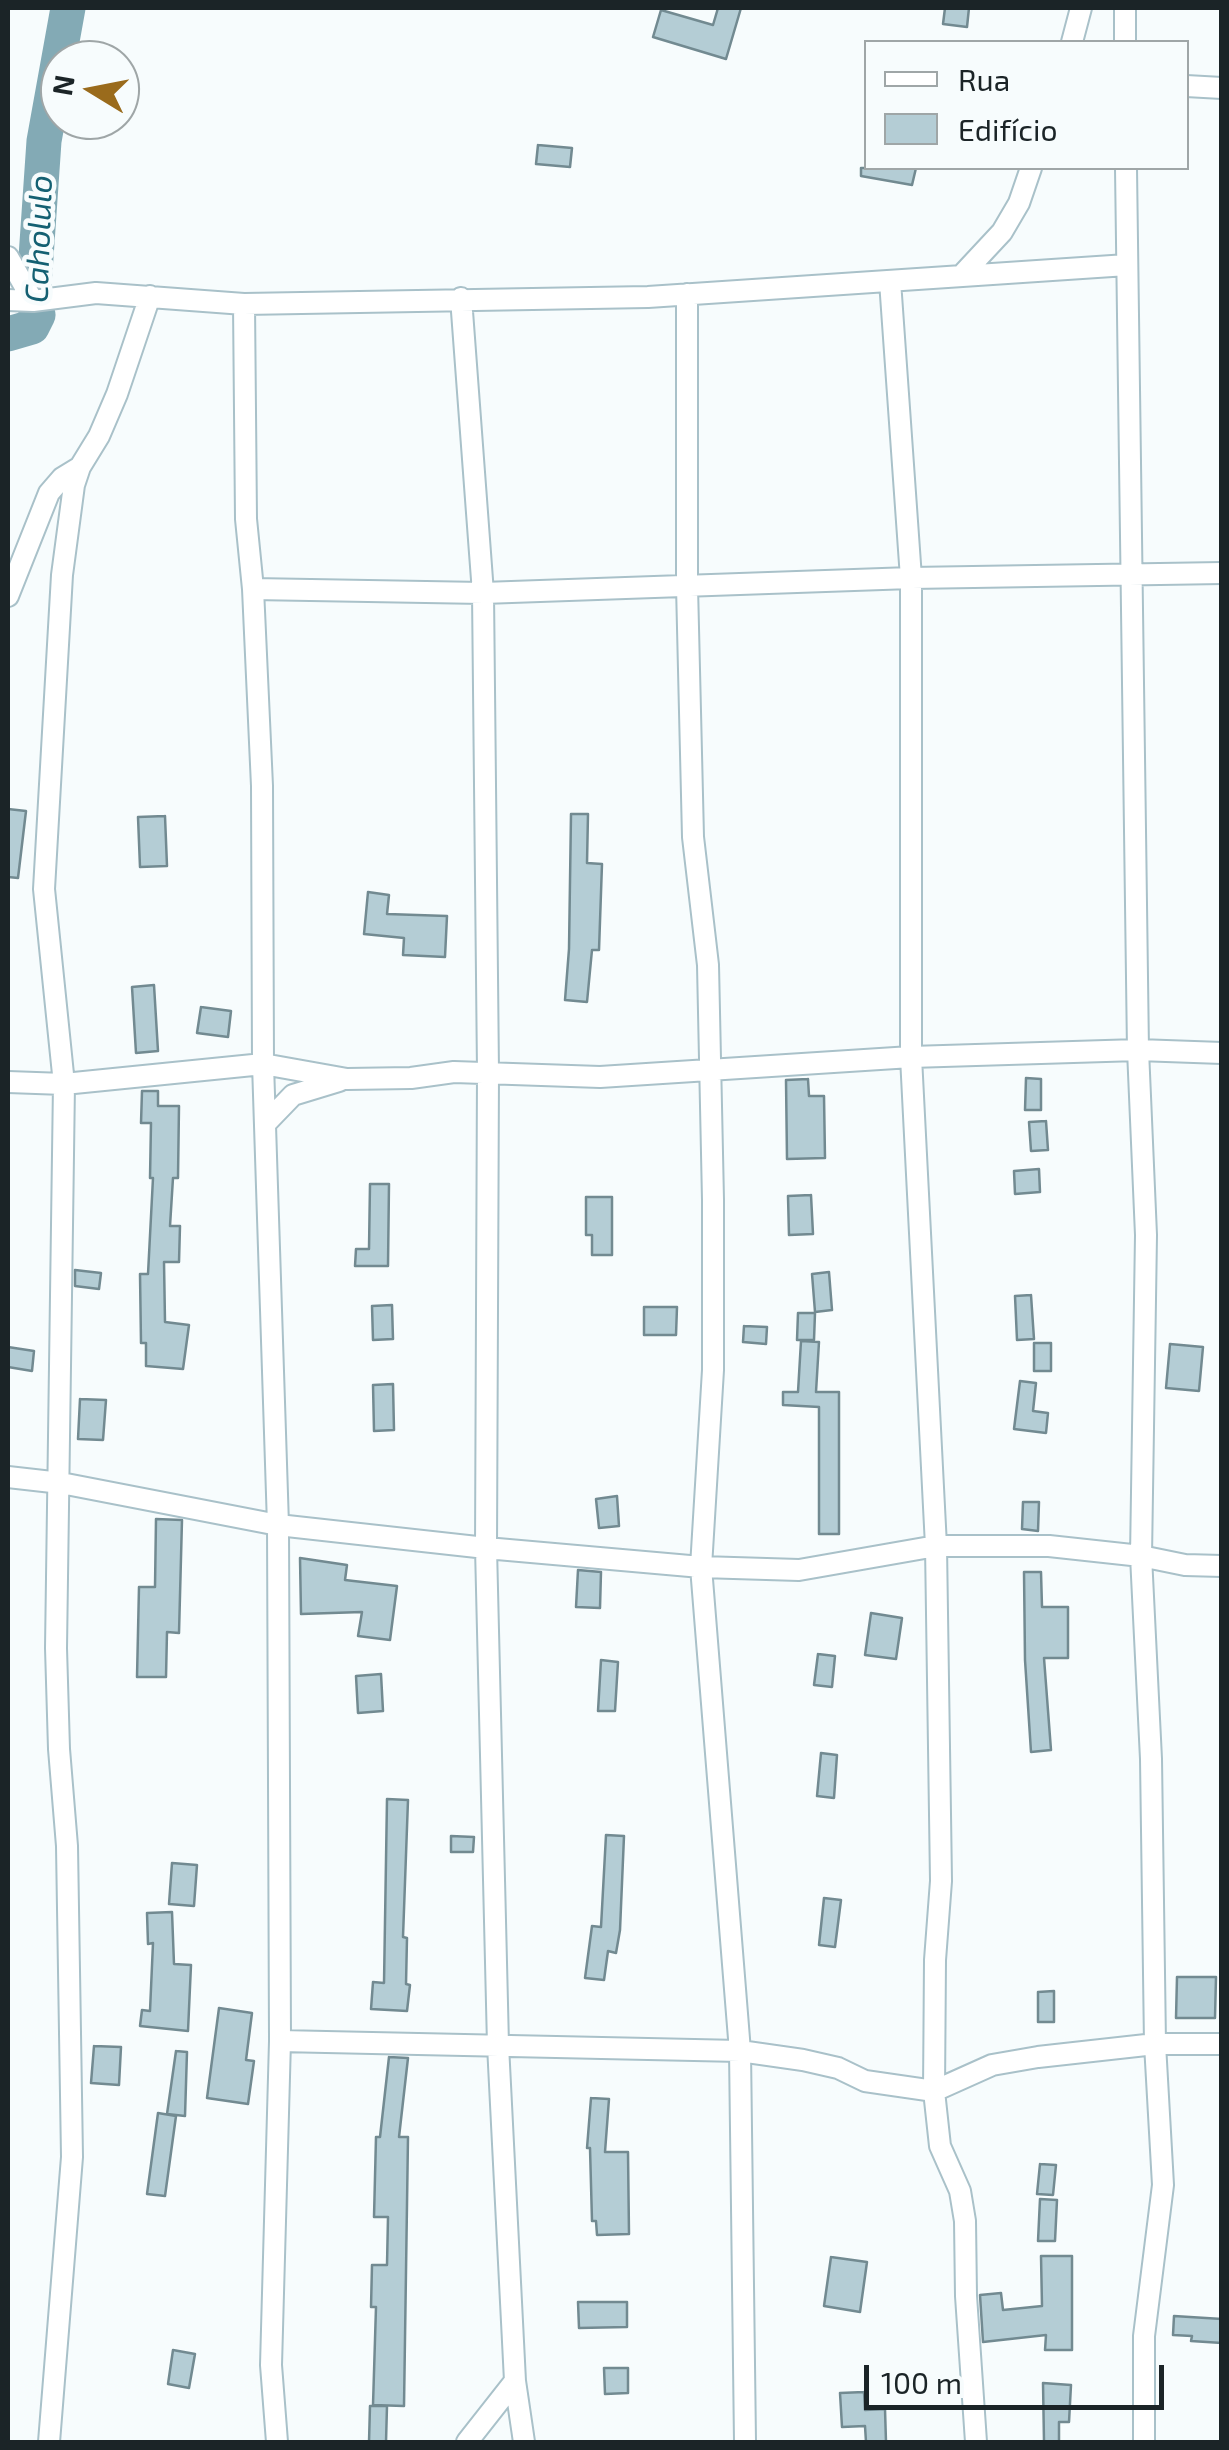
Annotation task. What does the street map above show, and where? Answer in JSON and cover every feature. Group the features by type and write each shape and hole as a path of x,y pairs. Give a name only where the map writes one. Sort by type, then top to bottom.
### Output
{"street":[{"path":"1073,40 1081,8"},
{"path":"1125,8 1125,40"},
{"path":"1189,86 1222,88"},
{"path":"961,276 1002,232 1019,203 1030,170"},
{"path":"1126,170 1129,576 1138,1050 1146,1235 1141,1556 1151,1759 1155,2044 1163,2185 1144,2336 1144,2442"},
{"path":"8,256 33,300"},
{"path":"8,300 96,293 244,304 648,297 1127,265"},
{"path":"890,282 912,578 911,1058 936,1546 941,1881 935,1960 934,2090 940,2146 960,2191 965,2221 976,2442"},
{"path":"688,294 687,586 694,837 708,965 712,1067 713,1370 701,1567 740,2051 745,2442"},
{"path":"49,2442 72,2157 67,1846 56,1648 64,1084 44,889 62,575 72,501 80,467 117,394 150,296"},
{"path":"462,298 483,593 488,1072 486,1548 498,2044 514,2381 524,2442"},
{"path":"244,304 246,519 262,786 263,1064 278,1525 280,2041 270,2365 277,2442"},
{"path":"8,596 25,559 40,510 62,478 80,467"},
{"path":"253,589 483,593 912,578 1222,573"},
{"path":"8,1082 64,1084 263,1064 347,1079 488,1072 600,1076 911,1058 1138,1050 1222,1052"},
{"path":"265,1124 294,1095 347,1079"},
{"path":"8,1477 60,1483 278,1525 701,1567 799,1570 936,1546 1048,1546 1185,1565 1222,1566"},
{"path":"280,2041 740,2051 838,2068 865,2081 934,2090 992,2066 1155,2044 1222,2044"},
{"path":"467,2442 514,2381"}],"building":[{"path":"718,8 741,8 726,59 653,37 661,10 713,25"},
{"path":"945,8 969,8 967,27 943,24"},
{"path":"538,145 572,148 570,167 536,164"},
{"path":"861,168 916,170 912,185 861,176"},
{"path":"8,809 26,811 18,878 8,877"},
{"path":"571,814 588,814 587,863 602,864 599,950 592,950 587,1002 565,1000"},
{"path":"165,816 167,866 140,867 138,817"},
{"path":"368,892 389,895 387,914 447,916 445,957 403,955 404,938 364,934"},
{"path":"154,985 158,1051 136,1053 132,987"},
{"path":"201,1007 231,1011 228,1037 197,1033"},
{"path":"1026,1078 1041,1079 1041,1110 1025,1110"},
{"path":"808,1079 809,1096 824,1096 825,1158 787,1159 786,1080"},
{"path":"142,1091 158,1091 158,1106 179,1106 178,1178 173,1178 170,1226 180,1226 179,1262 164,1262 165,1322 189,1325 183,1369 146,1366 146,1343 141,1343 140,1274 148,1274 153,1178 151,1123 141,1123"},
{"path":"1046,1121 1048,1150 1031,1151 1029,1122"},
{"path":"1039,1169 1040,1192 1015,1194 1014,1171"},
{"path":"370,1184 389,1184 388,1266 355,1266 356,1249 369,1249"},
{"path":"811,1195 813,1234 789,1235 788,1196"},
{"path":"586,1197 612,1197 612,1255 592,1255 592,1235 586,1235"},
{"path":"75,1270 101,1273 99,1289 75,1286"},
{"path":"829,1272 832,1310 815,1312 812,1274"},
{"path":"1031,1295 1034,1339 1017,1340 1015,1296"},
{"path":"392,1305 393,1339 373,1340 372,1306"},
{"path":"644,1307 677,1307 676,1335 644,1335"},
{"path":"798,1313 815,1313 814,1340 797,1340"},
{"path":"744,1326 767,1327 766,1344 743,1342"},
{"path":"801,1341 819,1342 816,1392 839,1392 839,1534 819,1534 819,1407 783,1405 783,1392 798,1392"},
{"path":"1034,1343 1051,1343 1051,1371 1034,1371"},
{"path":"1170,1344 1203,1347 1199,1391 1166,1388"},
{"path":"8,1347 34,1351 32,1371 8,1367"},
{"path":"1020,1381 1036,1383 1033,1411 1048,1413 1046,1433 1014,1429"},
{"path":"393,1384 394,1430 374,1431 373,1385"},
{"path":"80,1399 106,1400 103,1440 78,1439"},
{"path":"617,1496 619,1526 599,1528 596,1499"},
{"path":"1023,1502 1039,1502 1038,1531 1022,1529"},
{"path":"156,1519 182,1520 179,1633 167,1632 166,1677 137,1677 139,1587 155,1587"},
{"path":"300,1558 347,1565 345,1580 397,1586 390,1640 358,1636 362,1612 301,1614"},
{"path":"578,1570 601,1572 600,1608 576,1607"},
{"path":"1024,1572 1041,1572 1042,1607 1068,1607 1068,1658 1044,1658 1051,1750 1031,1752 1025,1660"},
{"path":"871,1613 902,1618 896,1659 865,1655"},
{"path":"818,1654 835,1656 832,1687 814,1685"},
{"path":"601,1660 618,1662 615,1711 598,1711"},
{"path":"381,1674 383,1711 358,1713 356,1676"},
{"path":"821,1753 837,1755 834,1798 817,1796"},
{"path":"387,1799 408,1800 403,1937 407,1938 406,1984 410,1985 407,2011 371,2009 373,1982 384,1983"},
{"path":"606,1835 624,1836 620,1930 616,1953 608,1951 604,1980 585,1978 592,1926 601,1927"},
{"path":"451,1836 474,1837 473,1852 451,1852"},
{"path":"172,1863 197,1865 194,1906 169,1904"},
{"path":"824,1898 841,1900 835,1947 819,1945"},
{"path":"172,1912 174,1964 191,1965 188,2031 140,2026 142,2010 150,2011 153,1943 148,1944 147,1913"},
{"path":"1177,1977 1216,1977 1215,2018 1176,2018"},
{"path":"1054,1991 1054,2022 1038,2022 1038,1992"},
{"path":"219,2008 252,2013 246,2060 254,2061 248,2104 207,2098"},
{"path":"94,2046 121,2047 119,2085 91,2083"},
{"path":"176,2051 187,2052 185,2116 167,2114"},
{"path":"389,2057 408,2058 399,2137 408,2137 404,2406 373,2405 376,2307 371,2307 372,2265 387,2265 388,2217 374,2217 376,2137 380,2137"},
{"path":"591,2098 609,2099 605,2152 628,2152 629,2234 597,2235 596,2221 592,2221 587,2148"},
{"path":"158,2113 176,2116 165,2196 147,2194"},
{"path":"1040,2164 1056,2165 1053,2195 1037,2194"},
{"path":"1040,2199 1057,2200 1055,2241 1038,2241"},
{"path":"1041,2256 1072,2256 1072,2350 1045,2350 1046,2335 983,2342 980,2295 1001,2293 1003,2310 1042,2306"},
{"path":"831,2257 867,2262 860,2312 824,2306"},
{"path":"578,2302 627,2302 627,2327 579,2328"},
{"path":"1174,2316 1222,2319 1222,2343 1191,2341 1192,2336 1173,2335"},
{"path":"173,2350 195,2354 189,2388 168,2384"},
{"path":"604,2368 628,2368 628,2393 605,2394"},
{"path":"1043,2383 1071,2385 1069,2422 1059,2422 1059,2442 1044,2442"},
{"path":"864,2392 865,2410 885,2409 886,2442 866,2442 865,2426 842,2427 840,2393"},
{"path":"370,2406 387,2406 386,2442 369,2442"}],"waterway":[{"name":"Caholulo","path":"8,334 32,327 38,315 33,301 44,141 68,8"}]}
